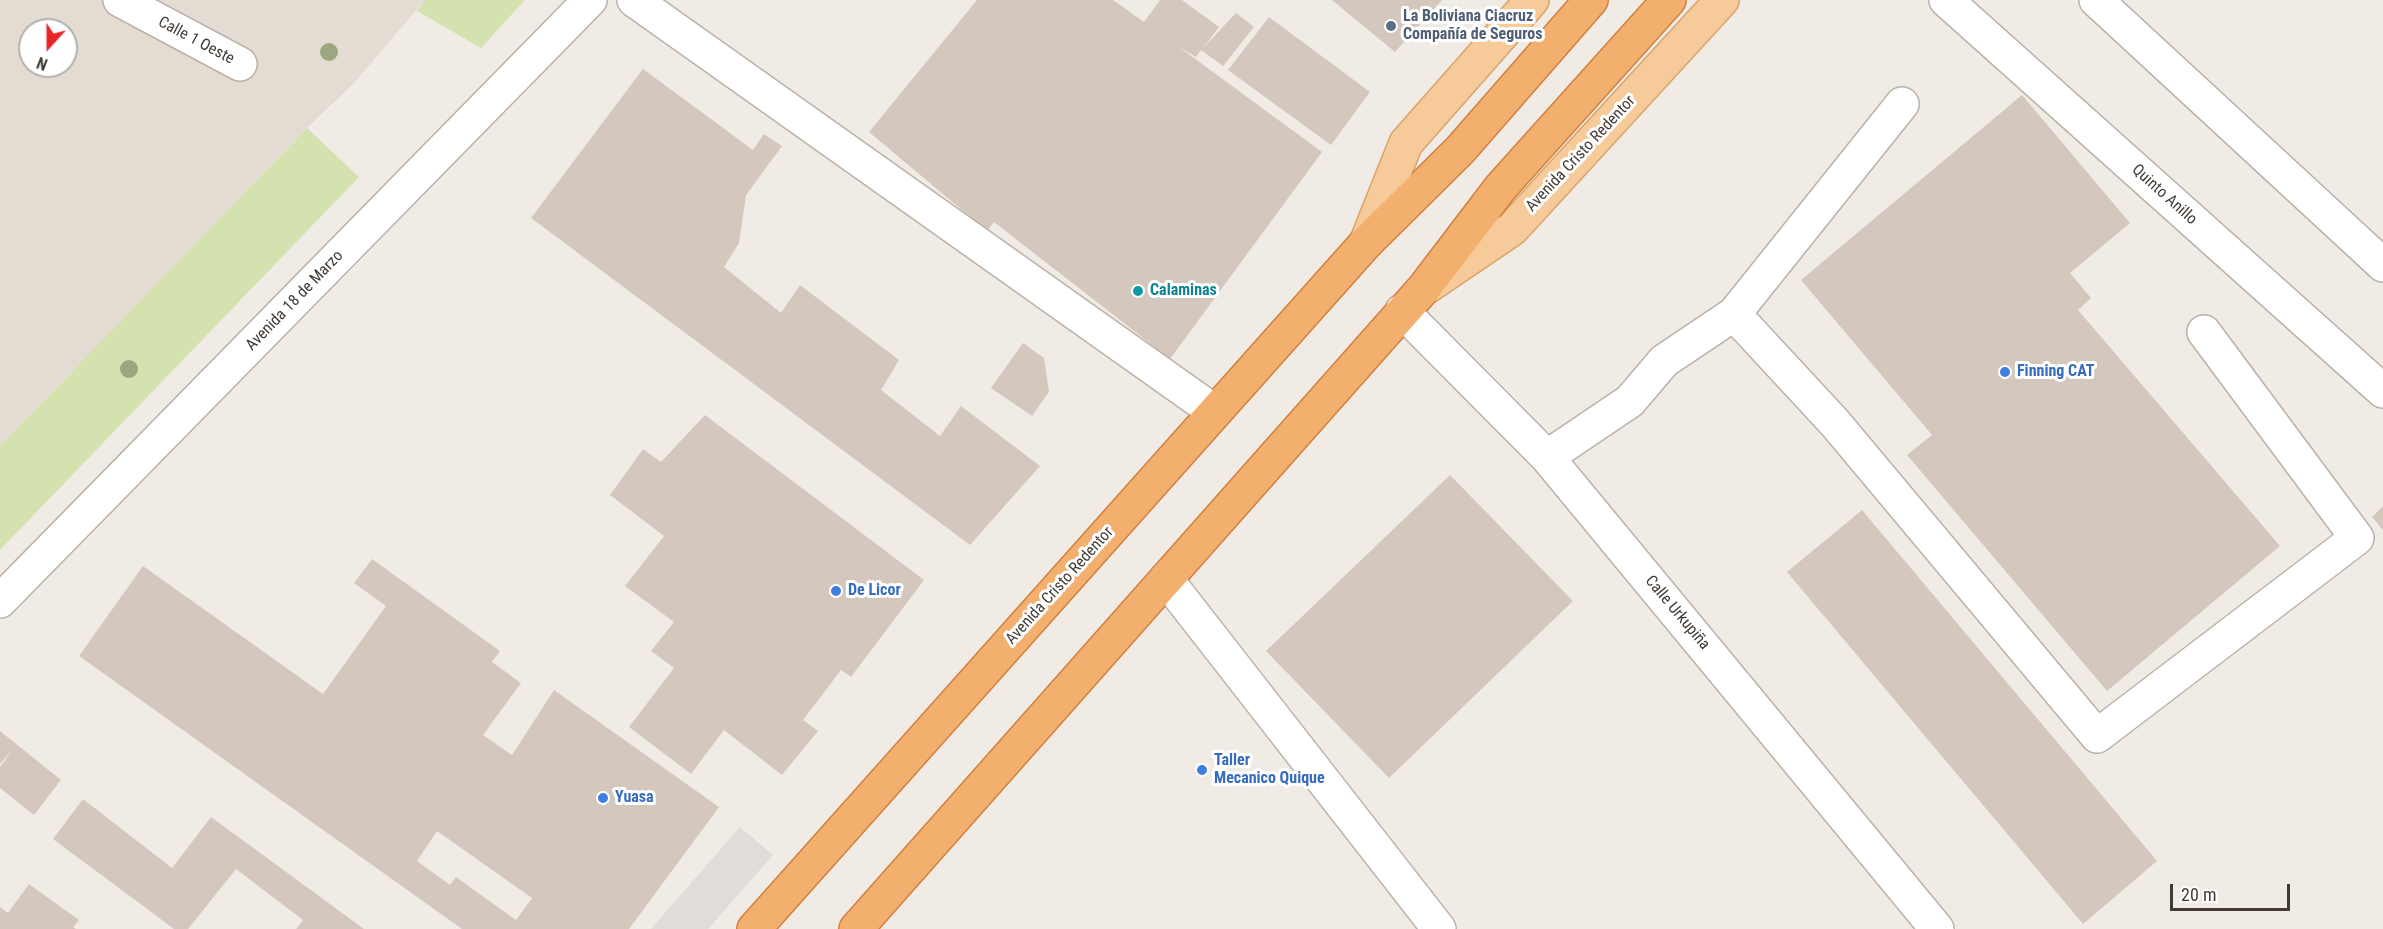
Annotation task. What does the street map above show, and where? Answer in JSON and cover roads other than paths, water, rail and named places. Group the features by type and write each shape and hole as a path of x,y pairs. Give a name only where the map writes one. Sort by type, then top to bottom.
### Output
{"highway":[{"name":"Avenida Cristo Redentor","path":"754,929 1366,243 1460,150 1592,0"},
{"name":"Avenida Cristo Redentor","path":"856,929 1413,300 1501,186 1669,0"}],"main road":[{"path":"1498,38 1500,0"},
{"name":"Avenida Cristo Redentor","path":"1366,243 1406,143 1532,0"},
{"name":"Avenida Cristo Redentor","path":"1413,300 1512,229 1722,0"}],"street":[{"name":"Calle 1 Oeste","path":"120,0 240,64"},
{"name":"Avenida 18 de Marzo","path":"0,601 590,0"},
{"path":"634,0 1215,412"},
{"name":"Quinto Anillo","path":"1946,0 2383,391"},
{"path":"2096,0 2383,265"},
{"path":"1547,457 1630,401 1664,361 1734,314 1902,104"},
{"name":"Calle Urkupiña","path":"1413,300 1547,457 1937,929"},
{"path":"1734,314 1835,423 2097,736 2357,538 2204,332"},
{"path":"1166,579 1439,929"}],"place":[{"name":"La Boliviana Ciacruz Compañía de Seguros","path":"1391,26"},
{"name":"Calaminas","path":"1138,291"},
{"name":"Finning CAT","path":"2005,372"},
{"name":"De Licor","path":"836,591"},
{"name":"Taller Mecanico Quique","path":"1202,770"},
{"name":"Yuasa","path":"603,798"}]}
